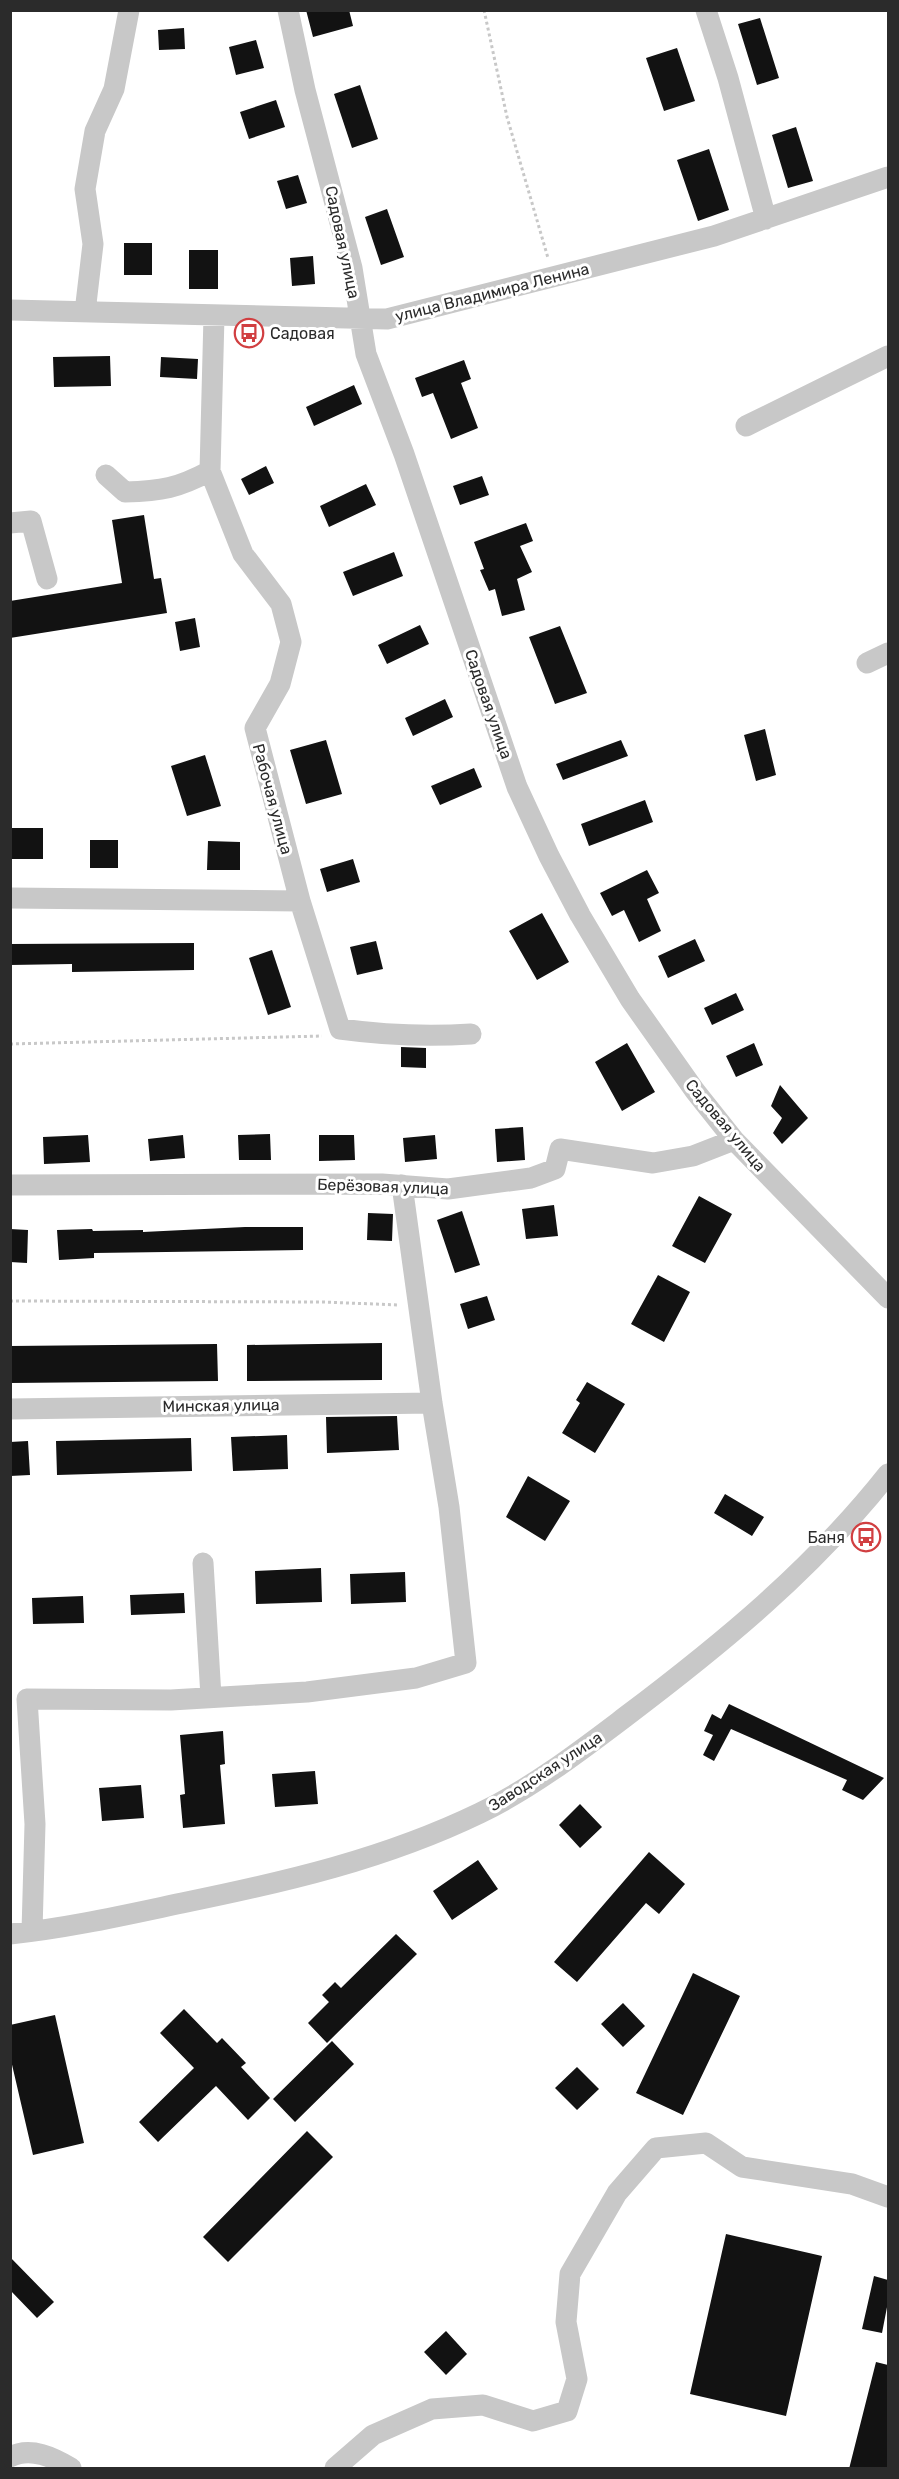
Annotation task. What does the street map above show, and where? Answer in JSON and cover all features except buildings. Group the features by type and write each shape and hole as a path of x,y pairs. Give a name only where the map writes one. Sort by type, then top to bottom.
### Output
{"street":[{"path":"85,312 93,244 85,189 95,131 114,89 129,10"},
{"name":"Садовая улица","path":"288,10 305,90 352,268 366,354 408,465 517,787 580,915 630,999 734,1140 888,1298"},
{"path":"706,10 728,78 766,219"},
{"name":"улица Владимира Ленина","path":"10,310 387,319 714,236 888,177"},
{"name":"Рабочая улица","path":"214,316 210,471 243,554 281,604 291,642 280,684 255,728 300,902 340,1029"},
{"path":"746,426 888,356"},
{"path":"106,475 125,492 152,491 182,486 210,471"},
{"path":"10,523 31,521 47,579"},
{"path":"867,663 888,652"},
{"path":"10,898 300,902"},
{"path":"340,1029 379,1035 471,1034"},
{"name":"Берёзовая улица","path":"10,1185 402,1185 448,1190 531,1178 555,1169 560,1149 653,1163 693,1156 734,1140"},
{"path":"32,1931 35,1824 27,1699 171,1700 307,1692 416,1677 466,1663 449,1507 432,1403 402,1185"},
{"name":"Минская улица","path":"10,1408 432,1403"},
{"name":"Заводская улица","path":"10,1934 115,1917 294,1880 356,1862 438,1833 483,1812 539,1779 605,1732 742,1625 805,1569 888,1474"},
{"path":"203,1563 211,1697"},
{"path":"335,2469 373,2435 432,2409 483,2405 533,2421 567,2411 577,2379 566,2322 570,2274 617,2193 656,2148 706,2143 742,2167 852,2184 888,2197"},
{"path":"10,2457 17,2453 49,2455 71,2469"}],"path":[{"path":"484,10 507,117 553,276"},
{"path":"10,1044 327,1036 340,1029"},
{"path":"10,1301 311,1302 418,1306"}],"place":[{"name":"Садовая","path":"249,333"},
{"name":"Баня","path":"866,1537"}]}
